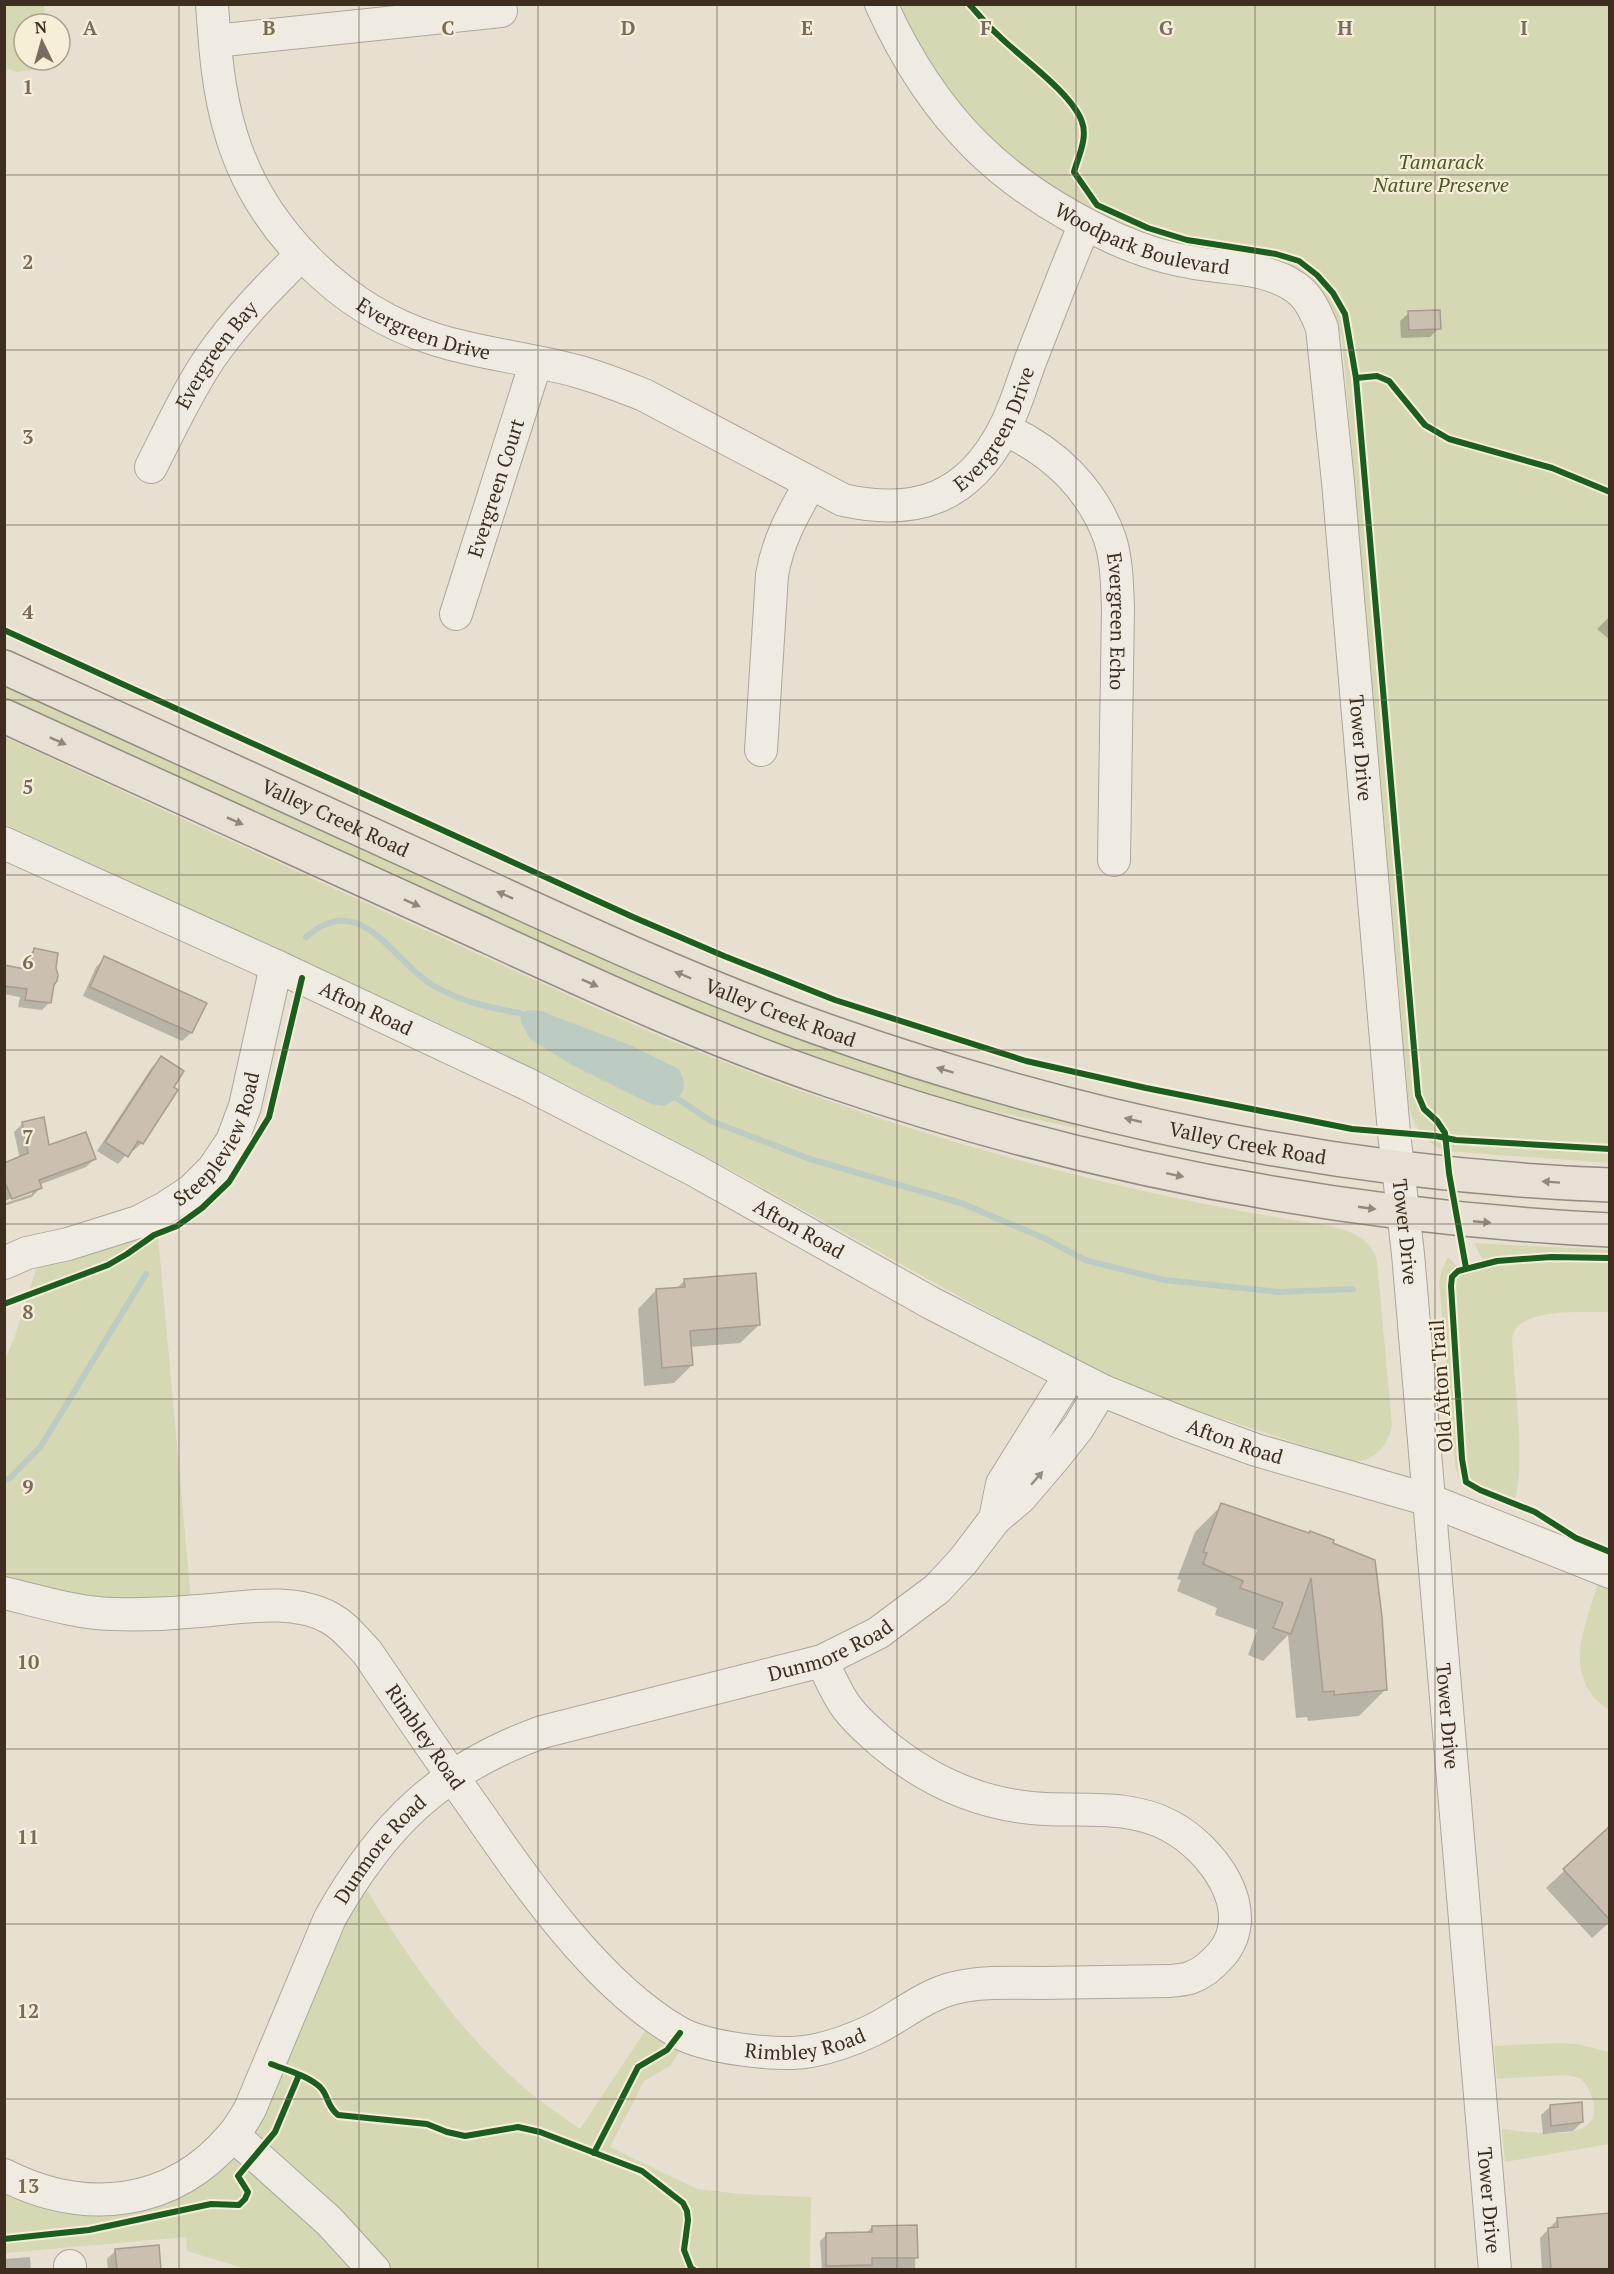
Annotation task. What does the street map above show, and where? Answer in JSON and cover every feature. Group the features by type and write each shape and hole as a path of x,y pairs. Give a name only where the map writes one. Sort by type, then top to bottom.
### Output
{"main road":[{"name":"Valley Creek Road","path":"4,667 639,956 726,993 816,1027 940,1068 1087,1109 1227,1140 1398,1167 1506,1178 1610,1185"},
{"path":"4,716 653,1011 830,1080 966,1124 1057,1149 1149,1170 1278,1195 1403,1213 1502,1223 1610,1230"}],"street":[{"name":"Evergreen Drive","path":"212,4 221,94 235,146 253,187 274,220 301,255 341,290 401,326 432,339 464,348 574,370 612,381 644,395 843,500 868,506 915,505 938,497 962,483 981,466 1004,429 1085,224"},
{"name":"Woodpark Boulevard","path":"881,4 915,70 938,104 963,135 1018,183 1053,206 1118,240 1153,253 1189,262 1278,277 1297,288 1312,306 1322,328 1338,482"},
{"path":"215,41 501,11"},
{"name":"Evergreen Bay","path":"151,467 188,393 210,358 253,303 301,255"},
{"name":"Evergreen Court","path":"456,614 536,362"},
{"name":"Evergreen Echo","path":"1004,429 1029,440 1061,464 1099,514 1110,541 1116,573 1118,608 1114,860"},
{"name":"Tower Drive","path":"1338,482 1495,2270"},
{"path":"760,750 775,556 784,530 810,484"},
{"name":"Afton Road","path":"4,843 276,966 527,1084 715,1181 931,1303 1101,1390 1256,1450 1429,1500 1610,1572"},
{"name":"Steepleview Road","path":"4,1263 27,1253 126,1226 156,1213 191,1191 213,1169 232,1141 245,1106 276,966"},
{"name":"Steepleview Road","path":"4,1279 25,1274 46,1264 74,1242"},
{"name":"Dunmore Road","path":"995,1519 1002,1484 1070,1375"},
{"name":"Dunmore Road","path":"4,2175 43,2192 70,2198 123,2199 150,2192 176,2181 206,2162 233,2135 250,2109 330,1918 347,1888 384,1836 409,1811 452,1777 508,1744 542,1732 822,1661 878,1633 937,1589 963,1561 995,1519 1020,1498 1055,1457 1078,1428 1101,1390"},
{"name":"Rimbley Road","path":"4,1593 109,1614 192,1612 273,1606 292,1607 329,1618 346,1630 366,1653 534,1893 601,1969 633,2000 680,2033 714,2043 780,2053 810,2051 844,2043 874,2029 923,2000 954,1988 990,1983 1170,1982 1193,1977 1211,1966 1229,1946 1235,1913 1227,1886 1213,1861 1194,1841 1168,1825 1138,1814 1112,1810 1011,1806 960,1791 934,1778 894,1752 868,1730 848,1710 822,1661"},
{"path":"233,2135 329,2221 374,2270"}],"green space":[{"path":"4,5 44,5 44,12 12,12 12,70 5,68"},
{"name":"Tamarack Nature Preserve","path":"898,5 1609,5 1609,1163 1446,1151 1426,1139 1411,1114 1342,338 1326,300 1304,277 1277,260 1194,247 1154,236 1110,219 1062,194 1037,177 1005,152 967,114 921,52"},
{"path":"4,682 1079,1123 1077,1128 938,1100 872,1080 692,1013 5,700"},
{"path":"5,737 621,1019 793,1088 944,1138 1096,1180 1174,1198 1330,1226 1353,1233 1365,1241 1377,1261 1392,1425 1384,1446 1367,1459 1353,1461 1189,1408 1120,1380 1058,1351 729,1169 603,1103 451,1029 5,824"},
{"path":"156,1213 192,1612 5,1593 5,1359 14,1339 36,1269"},
{"path":"1474,1243 1609,1250 1609,1255 1540,1254 1483,1260"},
{"path":"1448,1257 1457,1266 1450,1273 1447,1283 1459,1480 1455,1465 1439,1283"},
{"path":"1552,1261 1609,1262 1609,1312 1569,1312 1538,1316 1525,1321 1516,1328 1512,1339 1519,1442 1518,1482 1515,1499 1475,1483 1468,1475 1455,1281 1461,1275 1485,1267"},
{"path":"1598,1584 1609,1588 1609,1710 1594,1697 1585,1683 1581,1667 1580,1652 1583,1635"},
{"path":"357,1873 393,1932 455,2017 478,2043 528,2091 580,2129 655,2016 689,2037 670,2066 644,2081 610,2147 697,2189 740,2194 811,2197 810,2269 246,2269 187,2251 186,2237 5,2253 4,2175 70,2198 206,2162"},
{"path":"1578,2044 1609,2052 1609,2144 1505,2162 1502,2129 1558,2133 1584,2127 1592,2119 1593,2099 1580,2078 1565,2075 1497,2079 1494,2046"}],"shaded area":[{"path":"529,1010 541,1011 632,1046 679,1069 684,1082 683,1091 665,1106 651,1104 572,1065 530,1039 521,1022 520,1013"}],"building":[{"path":"1440,310 1441,329 1409,330 1408,311"},
{"path":"34,948 58,953 56,968 58,975 51,1003 25,1000 27,989 4,986 4,965 25,969 26,962 31,963"},
{"path":"104,956 207,1003 192,1033 90,987"},
{"path":"161,1056 184,1071 174,1087 178,1090 143,1144 138,1141 128,1157 105,1142"},
{"path":"44,1117 49,1145 86,1132 96,1159 39,1180 42,1188 12,1199 4,1180 4,1163 28,1153 22,1122"},
{"path":"756,1273 760,1325 690,1331 693,1365 662,1368 656,1289 685,1287 684,1279"},
{"path":"1221,1503 1309,1533 1310,1531 1375,1560 1387,1690 1334,1695 1334,1691 1323,1692 1311,1578 1291,1634 1273,1628 1283,1603 1240,1588 1243,1581 1203,1564 1207,1553 1203,1552"},
{"path":"1610,1826 1610,1920 1563,1869"},
{"path":"1582,2102 1583,2122 1551,2126 1550,2105"},
{"path":"1610,2213 1610,2270 1551,2270 1548,2228 1558,2227 1557,2218"},
{"path":"917,2225 918,2258 872,2258 872,2265 826,2266 826,2233 872,2232 872,2226"},
{"path":"159,2245 161,2270 117,2270 115,2249"}],"waterway":[{"path":"306,937 326,924 344,921 361,925 376,935 420,976 436,987 488,1007 520,1013"},
{"path":"678,1099 711,1121 810,1159 961,1203 1046,1239 1085,1260 1165,1280 1279,1292 1353,1289"},
{"path":"4,1480 10,1478 41,1446 146,1274"}],"cycle path":[{"path":"969,4 994,32 1057,88 1076,111 1082,122 1084,134 1074,172 1097,205 1148,228 1187,240 1276,254 1299,261 1317,275 1333,293 1345,314 1356,378 1418,1095 1424,1109 1437,1121 1445,1133 1449,1173 1466,1268"},
{"path":"1356,378 1377,376 1389,381 1425,425 1449,439 1552,468 1610,492"},
{"path":"4,630 633,917 835,1000 1026,1061 1146,1088 1352,1129 1436,1136 1456,1140 1610,1149"},
{"path":"4,1304 108,1265 154,1235 177,1226 202,1208 229,1182 269,1117 302,978"},
{"name":"Old Afton Trail","path":"1610,1258 1551,1257 1497,1261 1458,1271 1452,1277 1451,1286 1462,1459 1466,1482 1535,1512 1576,1538 1610,1552"},
{"path":"594,2153 638,2067 667,2050 680,2033"},
{"path":"271,2064 315,2083 323,2090 331,2108 338,2115 427,2124 465,2136 518,2127 540,2132 642,2171 683,2203 688,2220 684,2250 694,2270"},
{"path":"4,2239 89,2230 211,2204 239,2205 248,2192 238,2176 275,2132 299,2075"}]}
